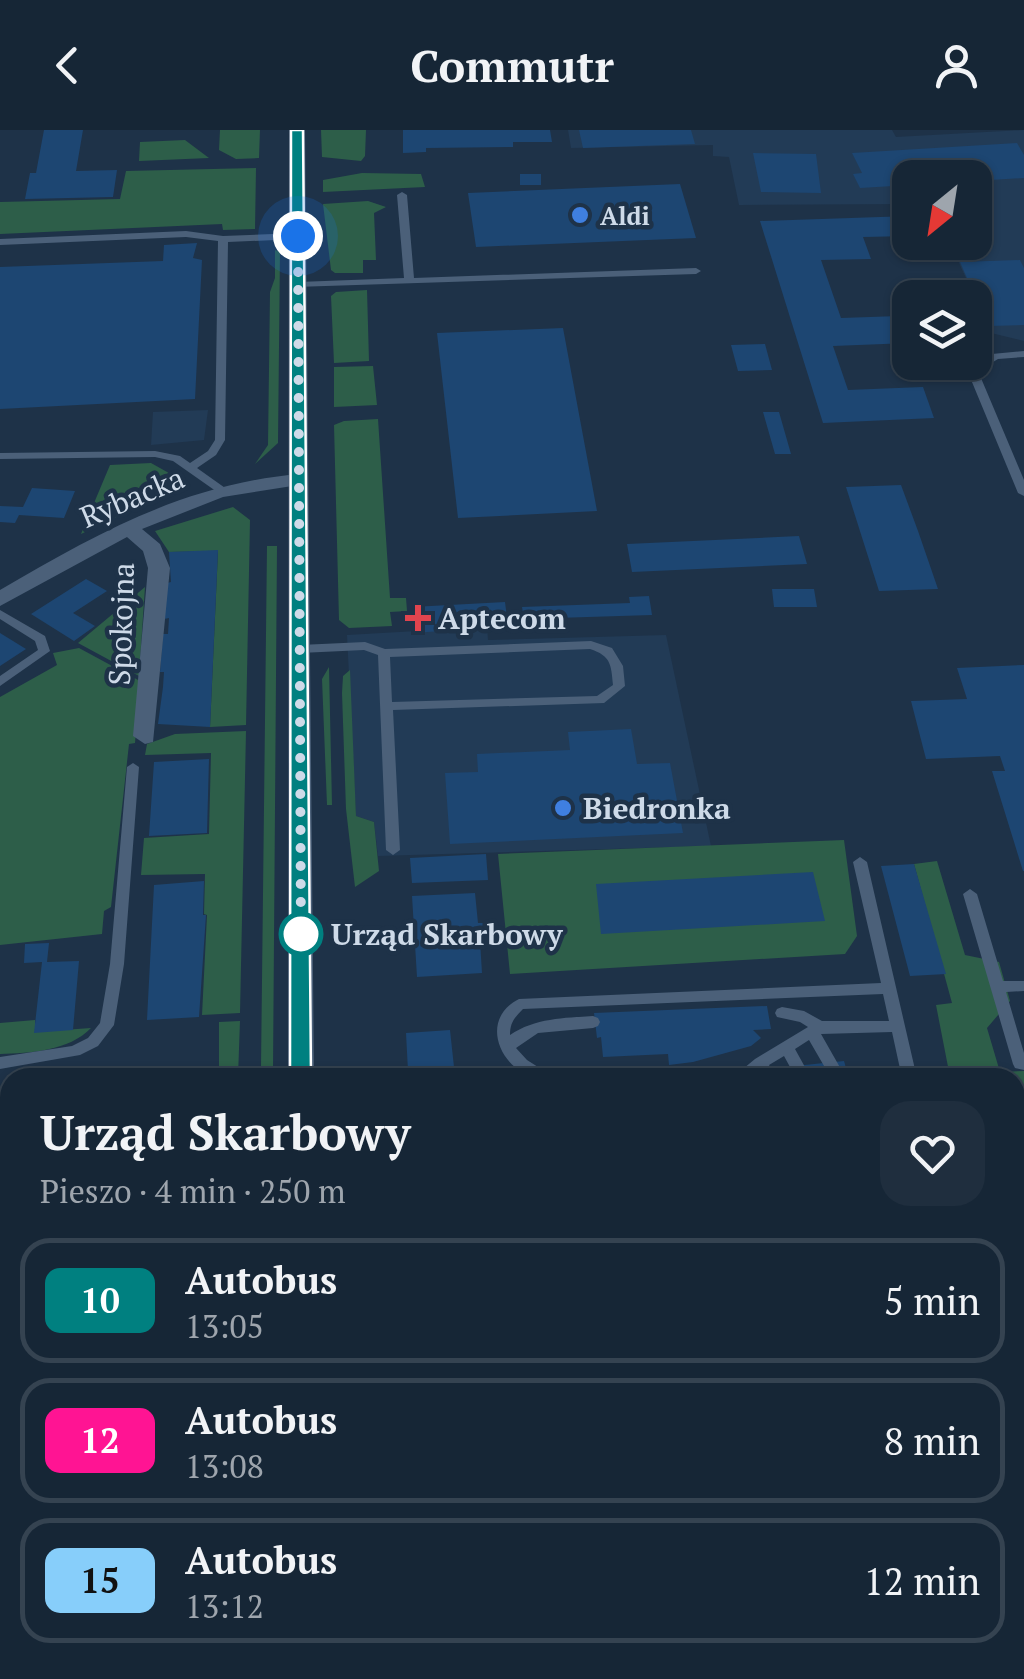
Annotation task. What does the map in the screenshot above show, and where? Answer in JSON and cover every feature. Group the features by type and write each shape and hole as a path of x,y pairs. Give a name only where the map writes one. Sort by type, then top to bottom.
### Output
{"street":[{"path":"297,130 301,1068"},
{"name":"Rybacka","path":"0,599 128,526 251,484 298,480"},
{"name":"Spokojna","path":"128,526 154,549 159,568 145,736"}],"lane":[{"path":"402,195 409,281"},
{"path":"0,242 186,234 223,239 298,236"},
{"path":"190,467 212,453 220,440 223,239"},
{"path":"298,285 696,271"},
{"path":"1024,354 996,356 972,370 1024,493"},
{"path":"0,456 154,454 176,458 224,492"},
{"path":"0,614 42,640 44,652 0,682"},
{"path":"300,649 365,646 384,653 592,646 608,651 617,666 619,686 600,700 388,706"},
{"path":"384,653 393,850"},
{"path":"0,1062 75,1052 93,1042 107,1025 117,964 132,767"},
{"path":"860,862 908,1068"},
{"path":"970,894 1020,1064 1024,1064"},
{"path":"998,987 1024,986"},
{"path":"524,1068 507,1047 503,1027 508,1013 519,1004 889,988"},
{"path":"782,1013 804,1017 816,1029 834,1068"},
{"path":"507,1047 517,1035 541,1025 592,1022"},
{"path":"767,1068 786,1047 816,1029 898,1026"},
{"path":"786,1047 798,1068"}],"shaded area":[{"path":"568,130 892,130 896,137 1024,130 1024,341 992,333 992,280 967,280 958,260 992,260 992,160 892,160 892,204 739,205 729,157 713,156 713,145 571,148"},
{"path":"208,410 204,440 151,445 153,412"},
{"path":"487,627 488,640 666,635 711,846 378,856 374,822 356,816 347,635"}],"green space":[{"path":"220,130 260,130 259,158 236,159 219,150"},
{"path":"321,130 366,130 365,156 361,161 322,157"},
{"path":"185,140 209,158 139,161 140,142"},
{"path":"256,168 255,229 223,230 222,224 0,234 0,202 120,199 126,171"},
{"path":"362,173 421,174 425,187 323,192 323,180"},
{"path":"368,201 386,207 374,213 376,260 363,260 363,273 335,273 331,270 323,204"},
{"path":"275,250 280,252 278,443 255,464 268,445 270,292 275,278"},
{"path":"367,290 369,361 334,363 331,296 336,292"},
{"path":"373,366 377,405 334,407 334,367"},
{"path":"378,419 390,598 406,598 407,611 390,612 392,626 349,628 339,620 334,425"},
{"path":"151,463 176,477 177,488 81,534 110,465"},
{"path":"233,507 250,520 246,725 210,727 218,551 169,552 155,531"},
{"path":"267,546 277,546 273,1068 261,1067"},
{"path":"145,587 139,676 78,643"},
{"path":"79,648 140,681 111,907 104,911 102,934 0,945 0,697 57,665 53,653"},
{"path":"329,667 332,805 327,805 322,679"},
{"path":"350,670 356,816 374,822 379,871 355,887 346,809 342,693 343,676"},
{"path":"246,731 240,1013 202,1015 205,874 141,875 144,838 209,834 211,753 145,755 147,744 175,734"},
{"path":"844,840 857,936 845,954 510,974 498,854"},
{"path":"937,861 965,955 999,962 1010,1001 987,1028 999,1068 948,1068 936,1005 952,1003 914,864"},
{"path":"35,1020 35,1032 91,1028 60,1046 0,1054 0,1023"},
{"path":"240,1021 238,1068 219,1068 219,1022"}],"building":[{"path":"44,130 83,130 76,171 117,170 113,197 25,199 30,173 36,173"},
{"path":"403,130 550,130 552,142 513,142 513,147 426,148 426,152 403,153"},
{"path":"579,130 691,130 695,144 583,148"},
{"path":"1017,143 1024,155 1024,178 992,180 992,160 892,160 892,186 860,188 853,174 862,173 852,153"},
{"path":"753,153 816,154 821,193 761,192"},
{"path":"520,174 541,174 541,185 520,185"},
{"name":"Aldi","path":"680,184 696,238 476,247 468,193"},
{"path":"892,217 892,236 863,237 871,259 821,260 841,318 892,316 892,344 833,346 848,390 923,387 934,418 823,423 760,221"},
{"path":"197,243 193,258 202,260 195,399 0,409 0,267 163,261 164,245"},
{"path":"1020,260 1024,268 1024,325 992,326 992,280 968,280 960,262"},
{"path":"563,328 597,511 458,518 437,333"},
{"path":"765,344 772,370 738,371 731,345"},
{"path":"763,412 779,412 791,454 775,454"},
{"path":"901,485 938,589 879,591 846,487"},
{"path":"32,488 75,491 64,518 19,515 15,523 0,522 0,506 23,507"},
{"path":"799,536 807,564 632,572 627,544"},
{"path":"218,550 210,727 158,724 164,672 160,672 163,634 168,634 169,618 164,619 167,583 171,582 169,552"},
{"path":"86,579 107,591 73,613 95,626 74,641 31,614"},
{"path":"772,589 814,589 817,607 774,607"},
{"path":"649,596 652,615 524,619 522,607 630,603 629,597"},
{"path":"505,602 508,626 414,633 412,607"},
{"path":"0,633 26,649 0,666"},
{"path":"1024,665 1023,871 992,771 1005,771 1000,756 926,759 911,701 967,699 957,668"},
{"name":"Biedronka","path":"631,729 637,764 670,763 683,833 450,844 445,773 478,772 477,754 570,750 568,732"},
{"path":"209,759 207,833 149,836 154,762"},
{"path":"486,854 488,880 412,883 410,858"},
{"path":"914,864 946,974 910,976 881,866"},
{"path":"813,872 825,921 601,934 596,884"},
{"path":"204,881 206,915 199,1017 147,1020 154,885"},
{"path":"475,893 478,923 491,923 493,941 480,941 482,973 417,977 412,896"},
{"path":"49,943 47,962 79,961 73,1030 34,1033 42,962 24,963 25,944"},
{"path":"767,1006 771,1029 753,1030 761,1038 751,1046 669,1065 668,1054 603,1057 594,1013"},
{"path":"450,1030 454,1067 408,1068 406,1033"},
{"path":"844,1061 846,1068 775,1068"}],"bus line":[{"name":"10","path":"297,130 301,1068"}],"place":[{"name":"Aldi","path":"580,215"},
{"name":"Aptecom","path":"418,618"},
{"name":"Biedronka","path":"563,808"},
{"name":"Urząd Skarbowy","path":"301,934"}],"route":[{"path":"298,236 301,952 301,934"}]}
